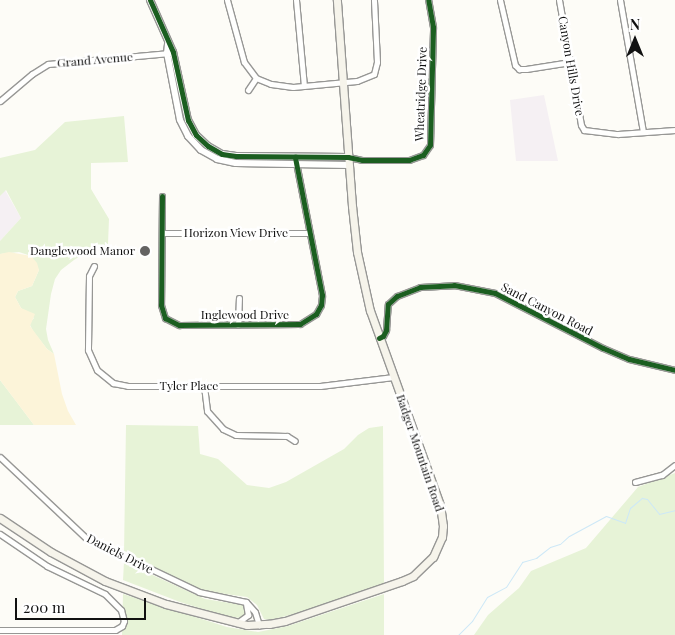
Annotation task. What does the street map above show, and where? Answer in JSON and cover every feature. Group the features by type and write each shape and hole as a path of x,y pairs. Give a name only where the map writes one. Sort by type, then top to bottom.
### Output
{"main road":[{"name":"Badger Mountain Road","path":"0,518 51,552 105,580 166,604 237,623 259,625 308,614 408,579 425,567 438,548 443,526 440,505 379,338 368,303 358,252 348,157 337,0"}],"street":[{"path":"150,0 168,44 188,120 202,141 214,150 230,156 349,165"},
{"path":"227,0 244,62 256,78 283,86 343,83 368,78 377,69 377,28 374,0"},
{"path":"296,0 304,86"},
{"name":"Wheatridge Drive","path":"348,157 362,160 409,160 423,154 430,145 433,27 428,0"},
{"path":"500,0 515,65 520,69 526,69 570,62"},
{"name":"Canyon Hills Drive","path":"559,0 581,123 584,130 618,134 675,130"},
{"path":"620,0 643,132"},
{"name":"Grand Avenue","path":"0,101 32,74 48,64 170,53"},
{"path":"248,90 256,78"},
{"path":"295,161 348,157"},
{"name":"Wheatridge Drive","path":"349,165 362,160"},
{"name":"Inglewood Drive","path":"162,196 161,305 165,318 179,325 295,325 305,323 316,314 321,305 322,295 295,161"},
{"name":"Horizon View Drive","path":"162,233 310,233"},
{"name":"Tyler Place","path":"94,266 89,276 88,350 93,365 101,375 113,383 128,386 327,386 393,377"},
{"name":"Sand Canyon Road","path":"379,338 385,332 388,304 397,296 420,287 454,285 495,293 597,346 629,359 675,370"},
{"path":"238,325 239,298"},
{"path":"204,386 207,410 222,429 236,435 288,436 295,441"},
{"name":"Daniels Drive","path":"0,457 78,532 94,542 199,592 250,605 259,625"},
{"path":"635,482 662,475 675,465"},
{"path":"0,534 47,566 105,594 121,610 124,618 123,625 115,630 2,631"},
{"path":"236,600 246,604 249,612 245,620 237,623"}],"shaded area":[{"path":"544,95 558,161 516,161 510,100"},
{"path":"5,190 21,218 0,241 0,196"}],"green space":[{"path":"124,116 128,162 91,163 91,189 109,219 108,244 88,251 74,260 61,270 55,279 46,329 54,354 47,349 33,331 29,323 34,318 21,308 15,297 18,291 32,286 39,270 31,256 19,252 0,254 0,241 21,218 6,190 0,196 0,158 35,150 65,122"},
{"path":"0,380 19,405 34,425 0,425"},
{"path":"126,425 198,426 200,454 218,459 247,485 269,488 286,482 344,449 358,435 369,428 383,426 384,584 302,612 270,620 264,619 257,605 247,597 204,591 124,553"},
{"path":"675,473 675,635 474,635 488,615 519,588 531,571 586,548 638,487"},
{"path":"124,562 205,599 243,605 246,613 242,618 228,617 180,602 123,580"},
{"path":"123,594 227,627 258,632 288,626 384,594 384,635 122,635"}],"sand":[{"path":"9,252 31,256 37,263 39,270 32,286 18,291 15,297 21,308 35,314 30,326 47,349 54,354 62,394 68,411 76,425 34,425 0,380 0,254"}],"waterway":[{"path":"458,635 472,621 487,597 506,587 522,562 536,558 550,547 560,544 569,536 606,516 625,523 630,508 642,498 647,499 659,514 675,510"}],"cycle path":[{"path":"150,0 173,52 188,120 196,135 208,146 222,154 236,156 348,157 362,160 409,160 423,155 430,145 433,27 428,0"},
{"path":"162,196 161,305 165,318 179,325 300,324 316,314 321,305 322,295 295,157"},
{"path":"379,338 383,336 386,330 388,304 397,296 420,287 454,285 495,293 603,348 629,359 675,370"}],"place":[{"name":"Danglewood Manor","path":"145,251"}]}
